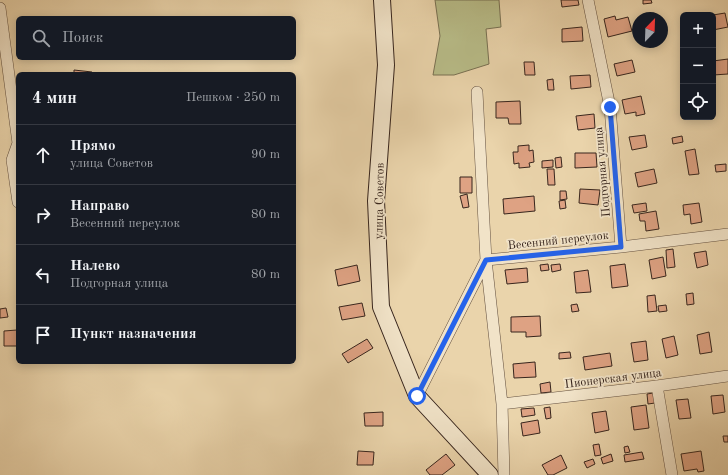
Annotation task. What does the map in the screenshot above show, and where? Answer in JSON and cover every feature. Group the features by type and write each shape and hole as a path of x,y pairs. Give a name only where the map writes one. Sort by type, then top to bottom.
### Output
{"main road":[{"name":"улица Советов","path":"382,0 386,65 376,201 381,307 417,396 490,475"}],"street":[{"name":"Подгорная улица","path":"588,0 610,107 621,247"},
{"path":"0,8 16,128"},
{"path":"477,92 486,260 502,404 504,475"},
{"path":"16,149 12,160 16,188"},
{"name":"Весенний переулок","path":"486,260 621,247 728,234"},
{"path":"417,396 486,260"},
{"name":"Пионерская улица","path":"502,404 728,376"},
{"path":"657,386 672,475"}],"green space":[{"path":"435,0 499,0 501,27 486,29 489,64 454,75 433,75 440,36"}],"building":[{"path":"561,0 578,0 579,5 562,7"},
{"path":"643,0 651,0 652,3 643,4"},
{"path":"725,13 728,27 716,29 716,14"},
{"path":"615,16 616,20 628,17 632,31 608,37 604,19"},
{"path":"582,27 583,41 562,42 562,29"},
{"path":"728,59 728,74 716,75 716,61"},
{"path":"632,60 635,72 617,76 614,64"},
{"path":"524,62 534,62 535,75 525,75"},
{"path":"74,70 92,72 74,72"},
{"path":"590,75 591,87 571,89 570,76"},
{"path":"553,79 554,90 548,90 547,80"},
{"path":"641,96 645,114 636,116 636,112 625,114 622,100"},
{"path":"520,101 521,124 509,124 508,118 496,118 496,102"},
{"path":"594,114 595,128 578,130 576,116"},
{"path":"645,135 647,147 632,150 629,137"},
{"path":"682,136 683,142 673,144 672,138"},
{"path":"529,145 529,151 533,150 534,162 529,163 530,167 519,168 519,163 514,164 513,152 518,152 518,146"},
{"path":"695,149 699,174 689,175 685,151"},
{"path":"575,153 596,153 597,167 575,168"},
{"path":"561,157 562,167 556,168 555,158"},
{"path":"553,160 553,167 542,168 542,161"},
{"path":"726,164 726,171 716,172 715,165"},
{"path":"547,169 554,169 555,185 548,185"},
{"path":"654,169 657,183 638,187 635,173"},
{"path":"460,177 472,177 472,193 460,193"},
{"path":"580,189 600,190 598,205 579,203"},
{"path":"560,191 566,191 567,199 560,200"},
{"path":"467,194 469,207 463,208 460,196"},
{"path":"534,196 535,211 504,214 503,199"},
{"path":"565,200 566,208 560,209 559,201"},
{"path":"646,203 647,211 634,213 632,205"},
{"path":"699,203 702,222 691,224 690,214 684,215 683,205"},
{"path":"656,211 659,229 646,231 645,221 640,221 639,214"},
{"path":"673,249 675,267 667,268 666,250"},
{"path":"706,251 708,265 697,268 694,253"},
{"path":"663,257 666,276 652,279 649,260"},
{"path":"548,264 549,270 541,271 540,265"},
{"path":"560,264 561,270 552,272 551,265"},
{"path":"625,264 628,286 612,288 610,266"},
{"path":"357,265 360,281 338,286 335,270"},
{"path":"527,268 528,282 507,284 505,270"},
{"path":"588,270 591,292 576,293 574,272"},
{"path":"693,293 694,304 687,305 686,294"},
{"path":"655,295 657,311 648,312 647,296"},
{"path":"362,303 365,316 342,320 339,307"},
{"path":"577,304 579,311 572,312 571,305"},
{"path":"666,305 667,311 659,312 658,306"},
{"path":"6,308 8,317 0,318 0,309"},
{"path":"540,316 541,336 526,337 526,332 511,332 511,317"},
{"path":"16,330 16,346 4,346 4,331"},
{"path":"709,332 712,352 700,354 697,335"},
{"path":"674,336 678,355 666,358 662,339"},
{"path":"367,339 373,348 348,363 342,354"},
{"path":"646,341 648,360 634,362 631,343"},
{"path":"570,352 571,358 559,359 559,353"},
{"path":"610,353 612,366 585,370 583,357"},
{"path":"535,362 536,377 514,378 513,364"},
{"path":"550,382 551,392 541,393 540,384"},
{"path":"653,393 655,403 648,404 647,394"},
{"path":"723,395 725,412 713,414 711,396"},
{"path":"688,399 691,418 679,419 676,400"},
{"path":"646,405 649,428 634,430 631,407"},
{"path":"550,407 551,418 546,419 544,408"},
{"path":"534,408 535,415 522,417 521,409"},
{"path":"606,411 609,430 595,433 592,413"},
{"path":"383,412 383,426 365,426 364,413"},
{"path":"538,420 540,433 523,436 521,423"},
{"path":"723,436 728,436 728,442 724,442"},
{"path":"599,444 601,455 595,456 593,445"},
{"path":"628,446 630,452 625,453 624,447"},
{"path":"358,451 374,452 373,465 357,465"},
{"path":"701,451 704,471 698,472 697,469 684,471 681,454"},
{"path":"642,452 644,459 625,462 624,455"},
{"path":"446,454 455,465 442,475 430,475 426,470"},
{"path":"611,454 613,461 603,464 601,458"},
{"path":"561,455 567,468 553,475 548,475 542,465"},
{"path":"593,459 595,464 587,468 584,462"}],"route":[{"path":"417,396 486,260 621,247 610,107"}]}
